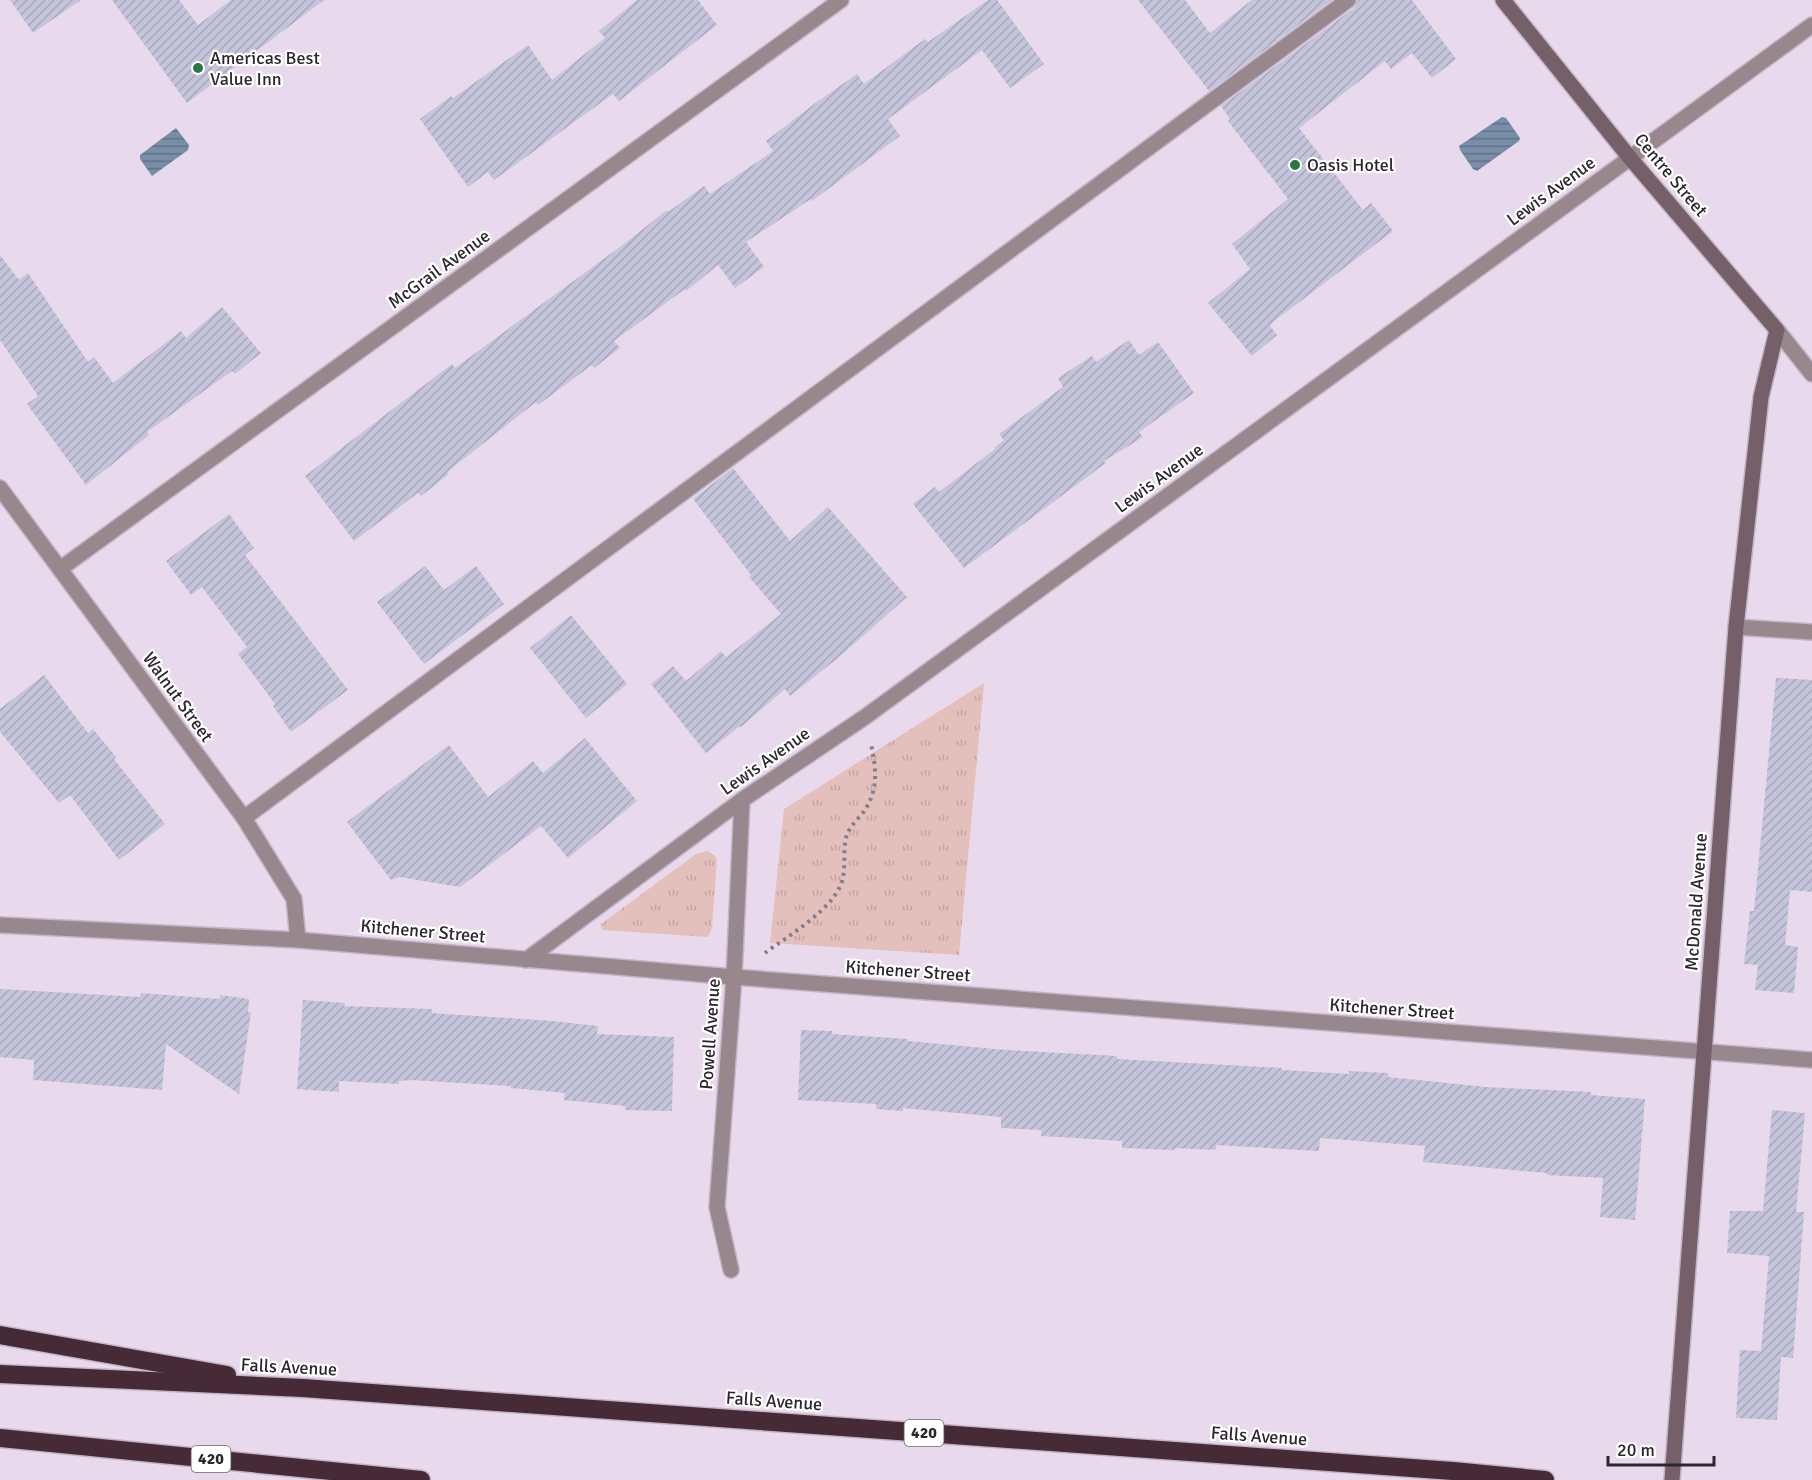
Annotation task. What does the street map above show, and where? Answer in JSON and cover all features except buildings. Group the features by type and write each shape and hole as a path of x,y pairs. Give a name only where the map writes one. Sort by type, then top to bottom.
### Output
{"highway":[{"path":"0,1335 303,1388"},
{"name":"Falls Avenue","path":"0,1374 303,1388 1441,1470 1545,1480"},
{"name":"420","path":"0,1438 421,1480"}],"street":[{"name":"McGrail Avenue","path":"60,569 841,0"},
{"path":"244,818 1348,0"},
{"name":"Centre Street","path":"1503,0 1630,158 1812,374"},
{"name":"Lewis Avenue","path":"526,960 742,800 865,717 1812,25"},
{"name":"McDonald Avenue","path":"1672,1480 1736,627 1761,397 1777,330"},
{"name":"Walnut Street","path":"0,488 244,818 294,899 298,940"},
{"path":"1736,627 1812,632"},
{"name":"Powell Avenue","path":"731,1270 717,1207 734,977 742,800"},
{"name":"Kitchener Street","path":"0,926 298,940 734,977 1812,1060"}],"path":[{"path":"734,977 824,908 836,895 843,879 848,832 866,808 874,792 876,776 874,759 865,717"}],"green space":[{"path":"984,683 959,955 770,943 784,809"},
{"path":"707,851 717,859 712,928 708,937 602,930 601,924 696,854"}],"water":[{"path":"1502,117 1506,118 1520,138 1519,141 1477,171 1473,169 1459,146"},
{"path":"176,128 189,145 188,150 152,176 140,159 140,155"}],"place":[{"name":"Americas Best Value Inn","path":"198,68"},
{"name":"Oasis Hotel","path":"1295,165"}]}
